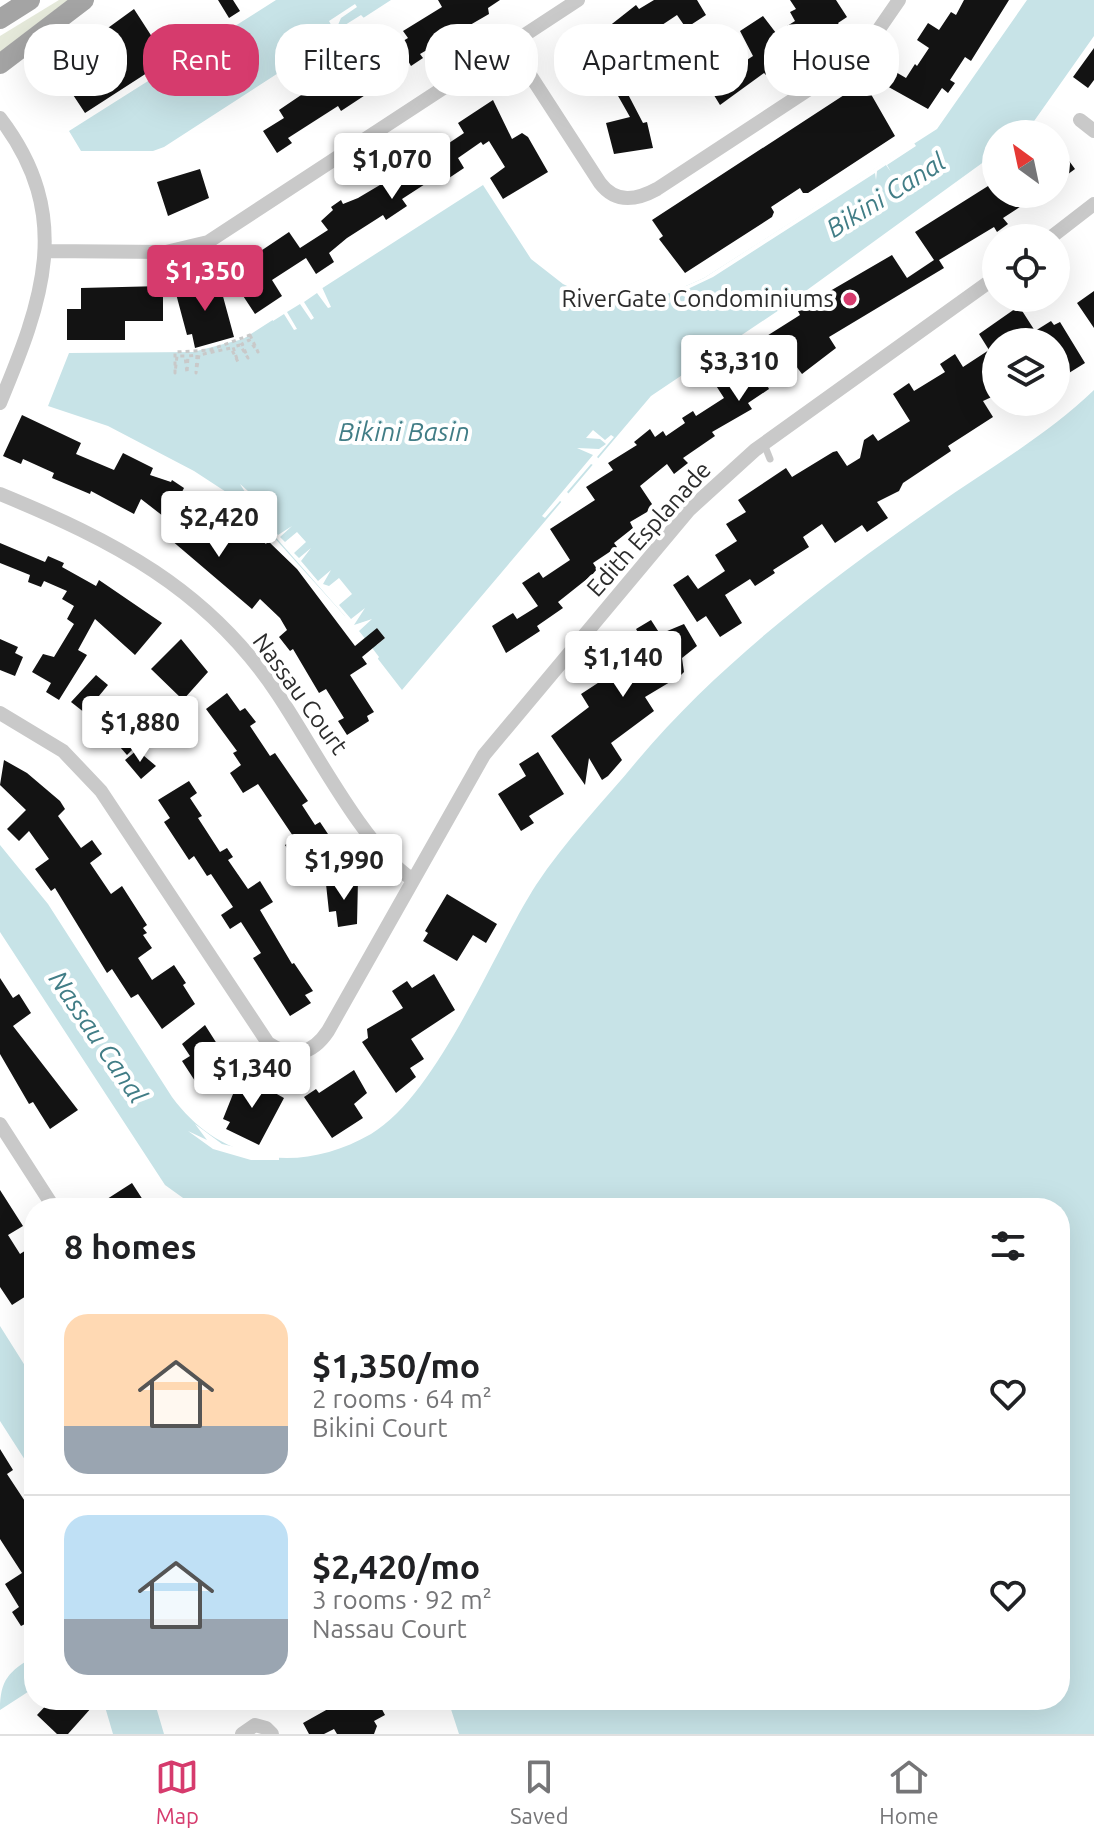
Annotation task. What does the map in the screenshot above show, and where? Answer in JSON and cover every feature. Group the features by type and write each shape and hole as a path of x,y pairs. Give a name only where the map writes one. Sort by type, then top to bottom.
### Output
{"main road":[{"path":"3,17 30,0"},
{"path":"0,64 84,0"}],"street":[{"path":"538,26 578,0"},
{"path":"538,87 605,191 628,199 657,189 852,61 868,45 899,0"},
{"path":"45,251 166,252 208,242 431,96"},
{"path":"0,118 17,144 35,189 45,251 36,312 0,403"},
{"path":"1080,120 1094,131"},
{"path":"1068,224 1094,204"},
{"name":"Edith Esplanade","path":"0,713 47,740 89,776 113,807 257,1032 283,1052 303,1053 321,1042 464,786 505,728 687,512 740,473 764,444 982,287"},
{"name":"Nassau Court","path":"0,494 117,545 170,581 216,622 264,673 379,848 412,879"},
{"path":"0,1124 48,1198"},
{"path":"242,1734 255,1725 266,1728 272,1734"}],"lane":[{"path":"764,444 770,459"}],"path":[{"path":"250,335 258,352 249,340 242,344 248,358 240,345 233,347 238,362 231,348 199,355 199,373 197,355 188,356 187,373 185,356 177,356 175,373 175,352 210,350 250,335"}],"shaded area":[{"path":"59,0 68,0 37,24 24,24 24,34 0,52 0,36"}],"water":[{"path":"276,0 391,0 354,24 275,24 275,75 259,85 259,24 238,24"},
{"name":"Bikini Basin","path":"1027,0 1094,0 1094,36 1035,120 982,120 982,163 785,306 651,396 402,690 344,615 243,503 194,471 108,426 48,406 69,353 193,352 243,339 483,185 531,259 563,284 594,299 627,304 670,293 704,278 937,129"},
{"path":"143,84 143,96 243,96 153,151 81,151 69,131"},
{"name":"Nassau Canal","path":"1094,390 1094,1734 459,1734 451,1710 1070,1710 1070,1198 183,1198 165,1185 0,932 0,845 48,904 172,1097 192,1120 214,1137 238,1149 263,1156 290,1158 317,1155 344,1147 371,1134 396,1115 419,1088 462,1020 519,913 547,869 669,725 739,657 815,594 1064,416 1070,416 1070,412"},
{"path":"0,1326 24,1364 24,1458 0,1421"},
{"path":"24,1663 24,1694 0,1710 4,1684"},
{"path":"106,1710 157,1710 164,1734 113,1734"}],"pier":[{"path":"355,4 357,7 341,18 338,24 329,21"},
{"path":"361,15 364,18 356,24 347,24"},
{"path":"914,143 916,146 887,165 891,172 886,165 877,171 876,180 875,173 713,277 671,297 670,293 704,278 836,193 834,190 852,178 855,181"},
{"path":"321,285 331,307 328,308 317,293 304,302 314,318 311,320 300,304 287,312 297,329 294,330 284,314 273,321 271,317"},
{"path":"593,430 605,440 611,435 614,437 597,457 600,460 595,466 591,464 567,492 570,495 545,518 542,516 593,455 577,448 599,449 606,444 600,439 586,438"},
{"path":"240,484 256,498 251,505 278,535 292,526 280,537 285,542 297,532 306,542 294,553 299,558 311,548 301,561 318,581 331,570 323,584 329,586 339,578 352,594 339,605 351,619 365,608 354,625 372,619 359,631 367,641 377,628 385,638 377,645 374,642 370,645 379,657 377,660 363,640 359,642 344,615 257,516 251,516 243,508 243,503 230,495 234,491 250,500"},
{"path":"195,1124 222,1144 279,1157 279,1160 251,1160 213,1149 188,1131 207,1140"}],"building":[{"path":"218,0 233,0 240,11 229,18"},
{"path":"438,0 500,0 488,8 489,14 472,24 425,24 425,51 420,54 423,58 411,66 409,27 442,7"},
{"path":"654,0 697,0 706,15 692,24 683,24 677,15 664,24 612,24 636,5 639,9"},
{"path":"790,0 836,0 847,17 839,24 790,24 795,21 790,12 796,9"},
{"path":"964,0 1009,0 971,61 965,57 950,80 955,83 948,93 942,88 928,109 899,93 899,74 906,78 929,48 917,40 928,23 939,30 951,12 956,15"},
{"path":"134,9 144,24 143,76 127,86 127,24 113,24"},
{"path":"763,16 769,24 764,24 764,73 748,85 748,59 753,56 748,46 748,26"},
{"path":"1094,48 1094,80 1088,88 1073,77"},
{"path":"74,96 111,96 85,113"},
{"path":"300,96 364,96 341,111 338,106 288,138 292,143 277,153 263,131 284,118 279,110"},
{"path":"618,96 629,96 643,123 647,122 653,148 614,154 606,123 630,117"},
{"path":"714,96 732,96 720,105"},
{"path":"842,96 872,96 895,136 808,193 803,193 800,188 771,207 774,212 772,217 685,273 659,239 663,236 652,220"},
{"path":"493,100 512,139 522,133 528,137 548,172 503,199 490,178 505,167 489,141 483,145 481,142 458,158 464,168 443,182 439,175 402,199 407,206 386,220 383,215 347,238 329,253 334,262 316,274 306,258 272,280 282,296 255,314 228,273 289,232 300,248 328,230 321,221 333,210 331,207 341,200 343,204 358,198 390,179 383,168 420,145 426,155 434,153 464,133 458,123"},
{"path":"200,169 209,198 168,216 157,182"},
{"path":"982,190 982,208 1018,208 1003,218 1008,224 982,224 982,234 939,260 944,268 829,337 836,348 802,374 796,366 767,385 769,389 748,403 752,409 712,432 715,436 683,458 688,463 674,474 667,464 640,486 652,504 647,512 630,522 633,528 614,543 617,547 593,563 597,569 558,602 563,608 537,626 540,631 506,653 492,626 513,613 517,619 538,606 522,583 539,572 543,578 570,560 550,529 595,500 586,487 613,470 608,463 637,445 634,442 650,429 655,437 663,431 666,436 685,423 682,418 693,411 696,416 724,398 715,384 724,378 718,367 800,315 798,311 818,298 892,255 907,278 934,260 915,232"},
{"path":"218,278 234,337 195,348 192,334 187,335 175,290"},
{"path":"163,286 163,321 125,321 125,340 67,340 67,309 81,309 81,288"},
{"path":"1094,291 1094,328 1077,303"},
{"path":"1010,312 1023,312 1033,328 988,328"},
{"path":"1051,321 1054,325 1060,322 1064,328 1040,328"},
{"path":"1070,338 1085,363 1070,372"},
{"path":"955,354 963,367 982,355 982,416 993,417 948,446 951,451 903,483 899,491 877,502 888,518 867,532 862,525 835,543 822,524 803,537 809,547 773,570 775,573 755,586 750,579 725,595 742,623 720,637 706,616 697,622 673,585 688,575 698,589 725,571 715,555 737,541 726,524 746,512 738,500 786,468 792,477 833,452 837,451 847,466 860,458 864,440 873,434 878,441 910,421 893,394 909,383 914,391 945,372 940,364"},
{"path":"22,415 81,443 76,454 114,470 123,453 153,468 150,475 172,480 184,488 182,492 215,516 222,508 266,544 268,541 297,569 355,646 377,628 385,638 362,657 367,664 350,675 374,712 367,716 369,721 347,735 338,721 344,718 326,689 319,693 293,649 290,651 279,637 287,630 280,618 260,599 252,609 164,534 172,523 141,499 134,514 91,491 90,494 52,478 54,473 23,459 21,464 3,456"},
{"path":"0,543 45,562 48,556 64,563 62,567 96,586 99,580 162,623 135,655 95,619 78,650 87,655 59,700 46,692 51,683 32,672 43,654 54,657 74,624 67,619 74,606 62,599 67,591 44,581 41,587 28,582 30,575 0,563"},
{"path":"651,620 660,634 684,624 697,646 682,658 684,672 680,676 645,697 654,711 611,743 622,760 608,776 602,780 589,758 585,785 551,736 589,707 581,694 604,679 599,671 646,646 636,629"},
{"path":"0,639 18,647 15,653 23,657 15,676 0,670"},
{"path":"181,639 208,672 183,700 151,669"},
{"path":"96,675 108,685 85,713 71,702"},
{"path":"227,693 240,711 245,708 256,722 250,726 270,756 275,753 308,801 302,805 315,825 320,822 330,837 321,843 335,865 309,882 285,845 295,839 258,784 243,793 230,773 241,765 233,753 237,751 206,709"},
{"path":"109,711 126,726 138,718 150,732 127,755 98,722"},
{"path":"137,750 156,766 141,779 125,760"},
{"path":"538,752 564,794 529,816 534,823 521,831 498,794 526,776 519,764"},
{"path":"4,760 27,773 60,801 65,809 58,816 81,848 92,840 102,854 90,863 111,894 122,886 147,925 143,928 147,933 143,935 152,948 138,958 152,980 174,965 186,983 183,985 195,1004 162,1029 138,994 131,998 112,969 107,973 55,888 51,891 35,869 49,859 29,831 19,841 7,829 26,810 0,785"},
{"path":"189,781 197,793 190,798 202,816 198,818 220,852 227,848 233,857 228,860 248,889 260,881 273,902 260,910 292,964 313,991 305,995 311,1003 290,1016 253,958 261,953 241,922 230,929 221,915 233,907 211,874 207,876 194,856 189,860 164,822 170,818 158,800"},
{"path":"358,880 357,924 338,927 336,911 329,912 326,884"},
{"path":"447,894 497,924 486,943 473,935 457,961 423,941 428,933 425,931"},
{"path":"434,974 455,1010 411,1039 424,1059 410,1068 416,1077 396,1093 362,1042 368,1038 367,1029 403,1008 392,991 407,981 412,988"},
{"path":"0,978 13,998 19,994 31,1013 13,1026 78,1110 50,1129 33,1102 29,1104 0,1054"},
{"path":"205,1025 219,1047 225,1043 234,1058 195,1081 182,1061 190,1056 182,1044"},
{"path":"354,1070 367,1093 354,1104 363,1118 332,1138 304,1097 316,1089 319,1093"},
{"path":"241,1074 284,1098 259,1145 226,1129 230,1122 223,1119"},
{"path":"132,1183 142,1198 109,1198"},
{"path":"0,1190 23,1226 8,1235 20,1254 24,1251 24,1297 12,1305 0,1287"},
{"path":"0,1449 13,1470 7,1474 24,1500 24,1624 21,1626 12,1612 19,1607 5,1584 22,1573 0,1539"},
{"path":"42,1710 89,1710 68,1734 57,1734 37,1715"},
{"path":"326,1710 382,1710 385,1715 374,1721 377,1726 374,1734 337,1734 334,1729 324,1734 309,1734 303,1723"}],"place":[{"name":"RiverGate Condominiums","path":"850,299"}],"water label":[{"name":"Bikini Canal","path":"886,195"}]}
